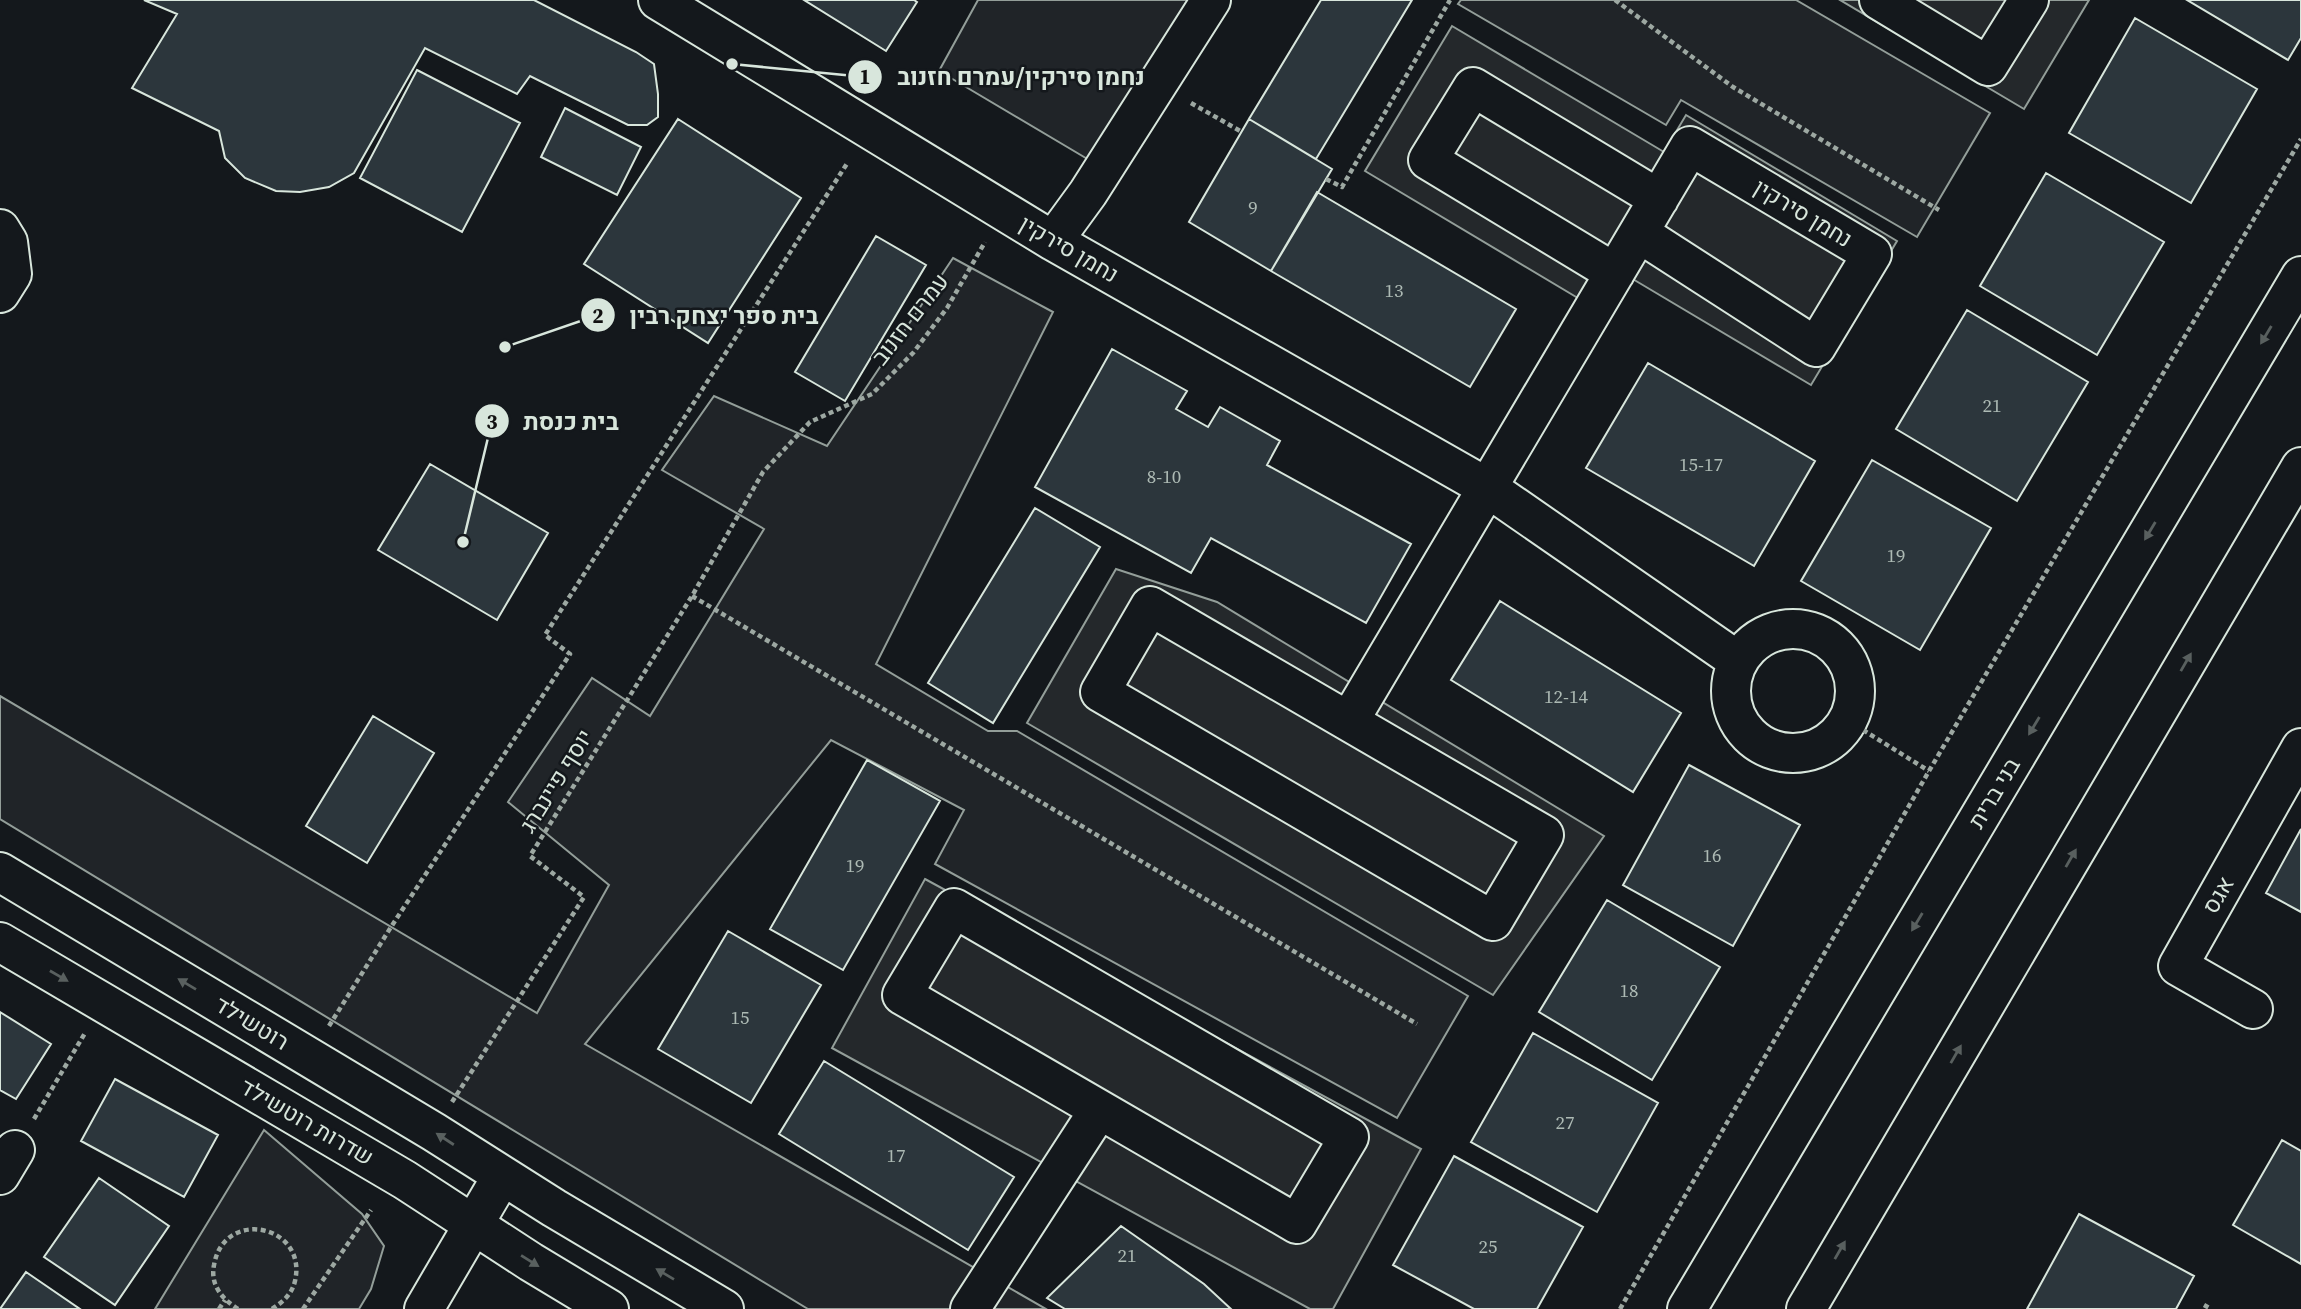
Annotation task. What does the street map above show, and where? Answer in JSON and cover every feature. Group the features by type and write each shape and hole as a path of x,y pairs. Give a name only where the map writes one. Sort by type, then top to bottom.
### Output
{"street":[{"name":"נחמן סירקין","path":"658,0 1053,241 1488,488 1738,661"},
{"path":"1053,241 1088,193 1211,0"},
{"path":"1879,0 1988,66 2029,0"},
{"path":"1615,273 1427,160 1473,87 1659,199"},
{"name":"נחמן סירקין","path":"1349,721 1690,146 1872,254 1816,347 1639,233"},
{"path":"0,229 8,242 12,274 0,293"},
{"name":"בני ברית","path":"1687,1309 2301,276"},
{"path":"1806,1309 2301,467"},
{"path":"1150,606 1349,721 1544,835 1493,921 1100,692 1150,606"},
{"name":"אגס","path":"2253,1009 2178,966 2301,748"},
{"name":"רוטשילד","path":"0,872 435,1132 502,1176"},
{"path":"954,908 1349,1137 1297,1224 1099,1110 902,995 954,908"},
{"name":"שדרות רוטשילד","path":"0,942 405,1180 609,1309"},
{"path":"970,1309 1099,1110"},
{"path":"424,1309 502,1176 724,1309"}],"path":[{"path":"1326,178 1342,187 1450,0"},
{"path":"1615,0 1734,87 1939,210"},
{"path":"1186,101 1242,132"},
{"path":"1620,1309 1929,771 2301,139"},
{"path":"325,1033 391,927 570,654 545,635 851,158"},
{"name":"עמרם חזנוב","path":"692,596 763,472 810,422 872,394 912,353 947,308 986,240"},
{"path":"692,596 1417,1024"},
{"name":"יוסף פיינברג","path":"448,1108 584,897 530,856 692,596"},
{"path":"1863,730 1929,771"},
{"path":"8,1162 86,1031"},
{"path":"303,1309 370,1210"},
{"path":"238,1309 225,1300 216,1287 212,1271 215,1256 223,1242 236,1233 251,1228 269,1231 284,1240 294,1254 297,1272 293,1289 282,1303 272,1309"},
{"path":"219,1309 225,1300"},
{"path":"282,1303 290,1309"},
{"path":"2204,1305 2211,1309"}],"shaded area":[{"path":"978,0 1206,0 1106,170 939,71"},
{"path":"1461,0 1796,0 1990,113 1917,237 1681,100 1666,125 1458,4"},
{"path":"1840,0 2089,0 2024,109"},
{"path":"1452,26 1664,152 1686,115 1897,241 1811,385 1631,278 1608,316 1365,171"},
{"path":"953,258 1053,312 876,664 988,731 1017,731 1468,996 1397,1118 935,864 964,810 831,740 585,1044 1046,1309 808,1309 0,819 0,696 537,1013 609,885 508,802 592,678 650,716 764,529 662,470 714,396 827,446"},
{"path":"1116,569 1217,602 1604,836 1493,995 1027,723"},
{"path":"925,879 1421,1149 1333,1309 1310,1309 832,1048"},
{"path":"264,1130 362,1214 384,1246 371,1289 359,1309 155,1309"}],"building":[{"path":"144,0 534,0 636,52 654,64 658,117 647,125 628,125 530,76 517,94 425,48 354,173 329,187 300,192 276,191 245,178 225,158 219,131 132,88 177,14"},
{"path":"804,0 914,0 917,2 886,51"},
{"path":"1321,0 1412,0 1316,159 1249,119"},
{"path":"2187,0 2301,0 2301,38 2288,60"},
{"path":"2135,18 2257,89 2191,203 2069,133"},
{"path":"417,70 520,123 462,232 360,178"},
{"path":"565,108 641,147 617,195 541,157"},
{"path":"678,119 801,198 708,343 584,264"},
{"path":"1249,119 1332,169 1271,271 1189,222"},
{"path":"2046,173 2164,242 2097,355 1980,286"},
{"path":"1317,192 1516,309 1470,387 1271,271"},
{"path":"876,236 926,265 845,401 795,372"},
{"path":"1967,310 2088,382 2017,501 1896,429"},
{"path":"1112,349 1187,391 1176,409 1208,427 1220,407 1280,441 1267,465 1411,544 1366,623 1211,538 1191,573 1035,487"},
{"path":"1648,363 1815,461 1754,566 1586,468"},
{"path":"1872,460 1991,528 1920,650 1801,581"},
{"path":"430,464 548,533 497,620 378,550"},
{"path":"1035,508 1100,547 993,723 928,683"},
{"path":"1500,601 1681,713 1633,792 1451,680"},
{"path":"373,716 434,753 367,863 306,826"},
{"path":"867,760 940,801 843,970 770,929"},
{"path":"1689,765 1800,825 1733,946 1623,885"},
{"path":"2301,829 2301,912 2266,893"},
{"path":"1607,900 1720,967 1652,1080 1539,1012"},
{"path":"728,931 821,985 751,1103 658,1049"},
{"path":"0,1012 51,1044 16,1099 0,1090"},
{"path":"1533,1033 1658,1103 1597,1212 1471,1142"},
{"path":"824,1061 1014,1177 968,1250 779,1134"},
{"path":"115,1079 218,1135 184,1197 81,1141"},
{"path":"2282,1140 2301,1151 2301,1264 2233,1225"},
{"path":"1454,1156 1583,1227 1537,1309 1474,1309 1393,1265"},
{"path":"99,1178 169,1226 115,1305 44,1257"},
{"path":"2079,1214 2194,1276 2176,1309 2027,1309"},
{"path":"1121,1226 1204,1284 1231,1309 1065,1309 1047,1298"},
{"path":"26,1272 80,1309 0,1309"}],"place":[{"name":"נחמן סירקין/עמרם חזנוב","path":"732,64"},
{"name":"בית ספר יצחק רבין","path":"505,347"},
{"name":"בית כנסת","path":"463,542"}]}
